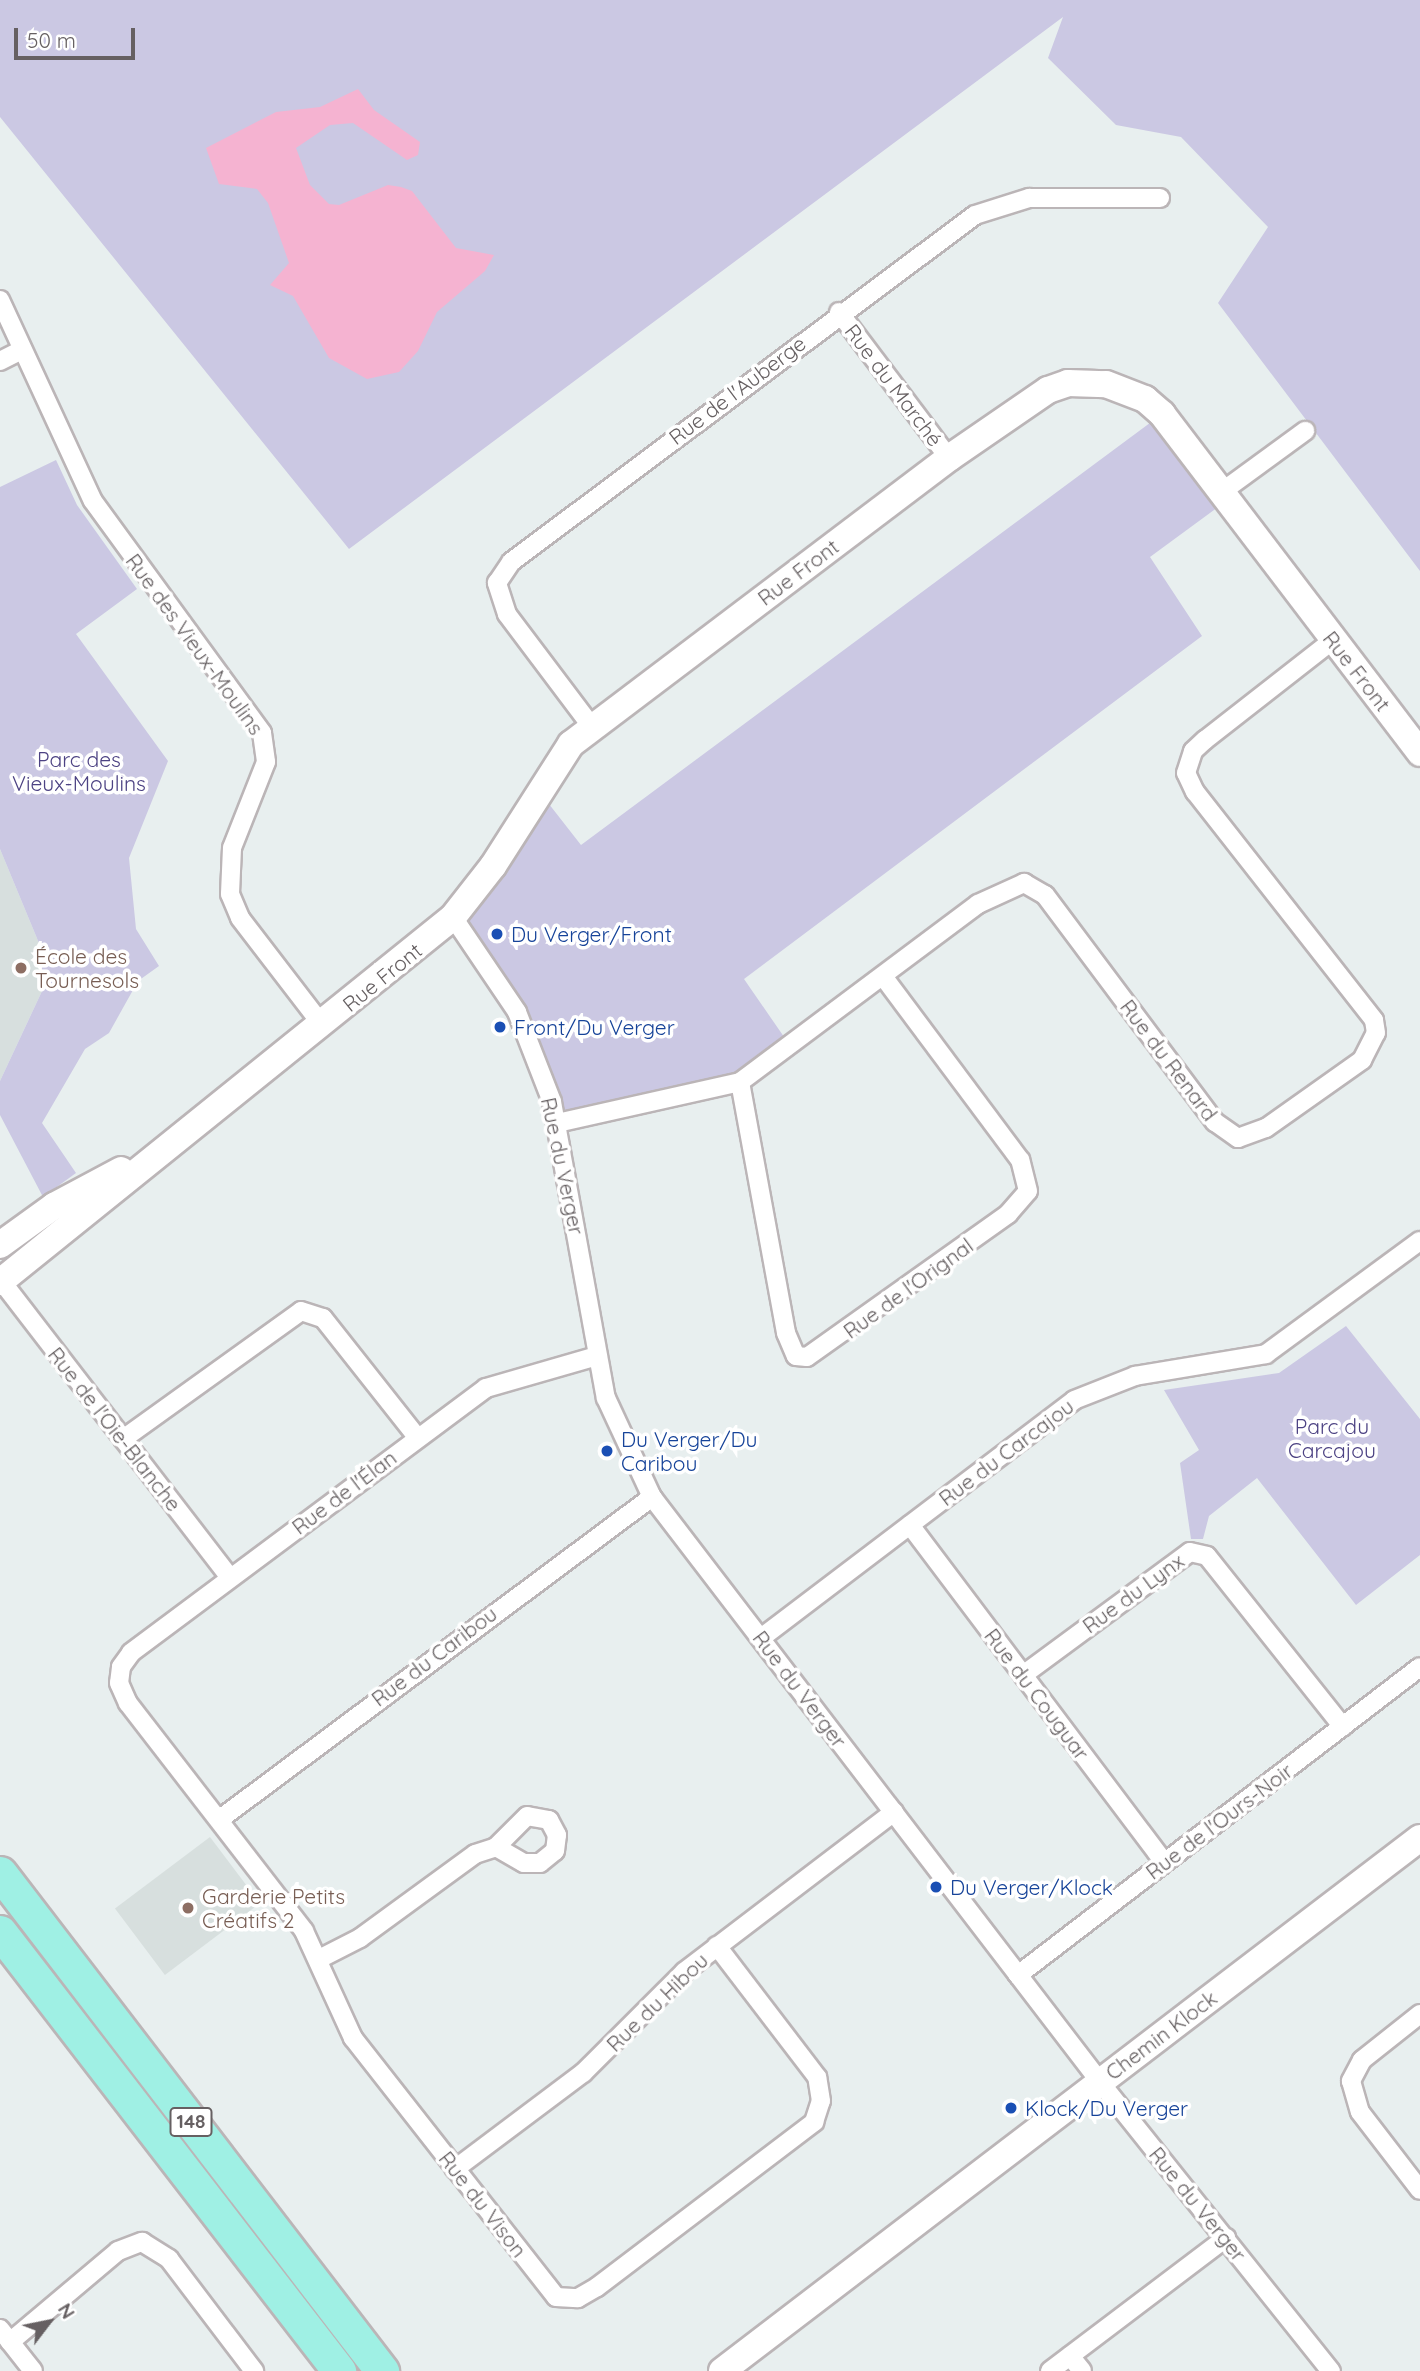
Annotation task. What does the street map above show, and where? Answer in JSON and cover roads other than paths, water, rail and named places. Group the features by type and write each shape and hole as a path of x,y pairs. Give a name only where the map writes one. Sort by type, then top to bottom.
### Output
{"highway":[{"name":"148","path":"0,1873 382,2371"},
{"name":"148","path":"0,1932 339,2371"}],"street":[{"name":"Rue de l'Auberge","path":"592,727 508,614 497,583 503,571 839,312 993,205 1029,198 1160,198"},
{"name":"Rue des Vieux-Moulins","path":"0,300 93,501 262,733 267,762 232,848 230,894 240,918 322,1025"},
{"name":"Rue du Marché","path":"839,312 949,458"},
{"path":"0,361 22,350"},
{"name":"Rue Front","path":"1,1281 168,1143 322,1025 453,917 493,866 553,765 592,727 949,458 1048,390 1086,382 1145,400 1223,491 1420,753"},
{"path":"1223,491 1305,431"},
{"name":"Rue du Renard","path":"557,1123 740,1082 885,979 978,904 1012,885 1031,884 1227,1133 1254,1135 1362,1060 1376,1033 1367,1008 1195,792 1186,773 1193,751 1205,740 1333,640"},
{"name":"Rue du Verger","path":"453,917 517,1012 557,1123 597,1356 613,1422 652,1497 1100,2082 1331,2371"},
{"name":"Rue de l'Orignal","path":"740,1082 786,1333 796,1356 807,1357 1008,1214 1028,1191 1020,1160 885,979"},
{"name":"Rue Front","path":"0,1245 54,1206 168,1143"},
{"name":"Rue du Carcajou","path":"761,1638 1074,1400 1161,1369 1266,1354 1420,1241"},
{"name":"Rue de l'Oie-Blanche","path":"1,1281 230,1578"},
{"path":"123,1439 301,1311 323,1318 417,1437"},
{"name":"Rue de l'Élan","path":"120,1675 131,1653 417,1437 497,1382 597,1356"},
{"name":"Rue du Caribou","path":"220,1819 652,1497"},
{"name":"Rue du Couguar","path":"910,1525 1164,1862"},
{"name":"Rue du Lynx","path":"1023,1675 1190,1552 1207,1556 1343,1727"},
{"name":"Rue de l'Ours-Noir","path":"1018,1975 1420,1667"},
{"name":"Rue du Vison","path":"120,1675 128,1703 220,1819 321,1958 353,2038 556,2297 578,2298 814,2122 821,2101 817,2077 717,1946"},
{"name":"Rue du Hibou","path":"455,2169 583,2073 717,1946 894,1812"},
{"name":"Chemin Klock","path":"728,2368 1420,1838"},
{"path":"321,1958 360,1938 475,1854 496,1847"},
{"path":"1420,2014 1362,2060 1350,2081 1360,2112 1420,2190"},
{"path":"1050,2371 1226,2238"},
{"path":"33,2371 5,2335 118,2251 142,2242 169,2259 254,2371"},
{"path":"1070,2356 1082,2371"}],"place":[{"name":"Du Verger/Front","path":"497,934"},
{"name":"École des Tournesols","path":"21,968"},
{"name":"Front/Du Verger","path":"500,1027"},
{"name":"Du Verger/Du Caribou","path":"607,1451"},
{"name":"Du Verger/Klock","path":"936,1887"},
{"name":"Garderie Petits Créatifs 2","path":"188,1908"},
{"name":"Klock/Du Verger","path":"1011,2108"}],"park label":[{"name":"Parc des Vieux-Moulins","path":"79,771"},
{"name":"Parc du Carcajou","path":"1332,1438"}]}
